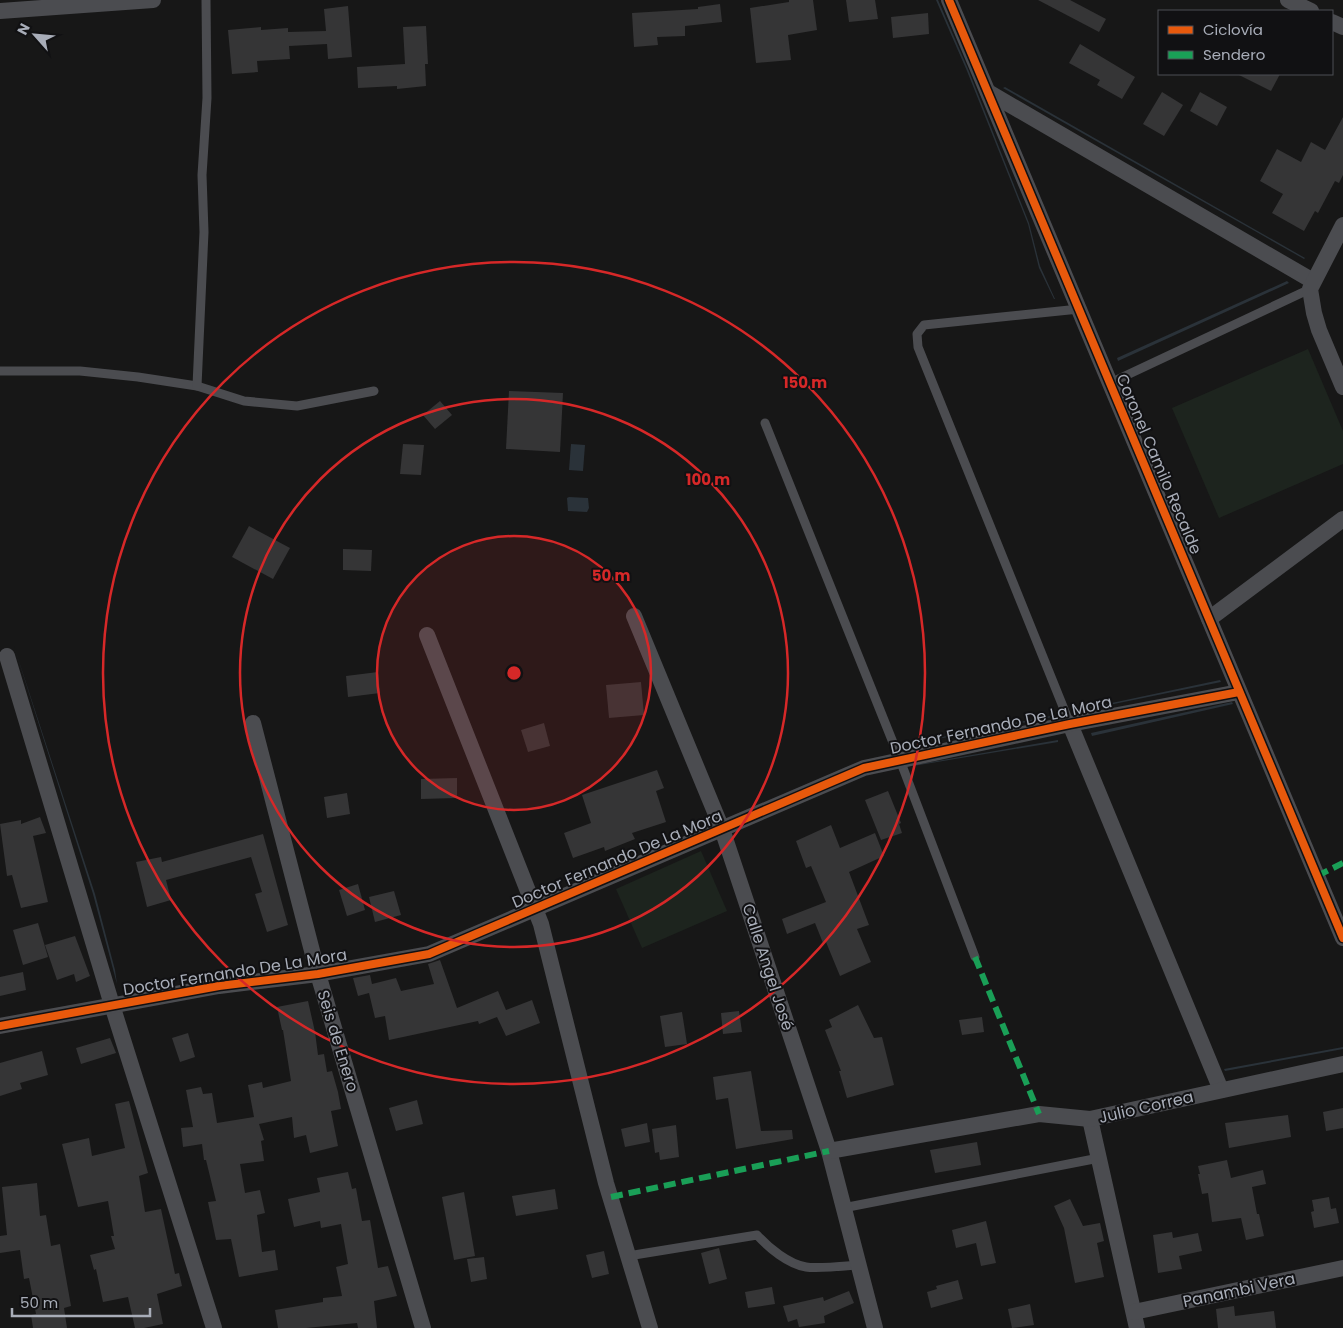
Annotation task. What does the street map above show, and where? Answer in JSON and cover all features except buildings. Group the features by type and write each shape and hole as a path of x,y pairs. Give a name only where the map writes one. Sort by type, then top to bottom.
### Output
{"street":[{"path":"0,11 153,0"},
{"name":"Coronel Camilo Recalde","path":"949,0 1343,938"},
{"path":"1288,0 1309,10"},
{"path":"988,92 1312,285"},
{"path":"1343,225 1312,285 1314,312 1319,330 1343,387"},
{"path":"1209,619 1343,519"},
{"name":"Calle Angel José","path":"634,616 722,829 829,1151 875,1328"},
{"path":"427,635 541,924 606,1183 650,1328"},
{"path":"7,656 112,1005 214,1328"},
{"name":"Doctor Fernando De La Mora","path":"0,1026 220,986 318,974 429,954 864,768 1070,724 1239,692"},
{"name":"Seis de Enero","path":"253,723 318,974 423,1328"},
{"path":"1070,724 1221,1090"},
{"name":"Julio Correa","path":"829,1151 1040,1114 1090,1119 1343,1064"},
{"path":"1090,1119 1136,1320"},
{"name":"Panambi Vera","path":"1136,1320 1343,1268"}],"lane":[{"path":"197,386 204,232 202,175 207,98 206,0"},
{"path":"1110,383 1312,285"},
{"path":"1070,724 918,347 917,334 924,325 1079,309"},
{"path":"0,371 80,371 197,386 244,401 297,406 374,392"},
{"path":"765,423 900,760 975,957"},
{"path":"843,1208 1099,1158"},
{"path":"628,1256 757,1235 787,1259 806,1267 858,1265"}],"shaded area":[{"path":"936,0 938,0 968,69 1029,223 1040,266 1055,299 1039,268 1028,224 967,71"},
{"path":"1005,87 1305,258 1003,88"},
{"path":"1287,281 1289,283 1118,361 1117,358"},
{"path":"1308,349 1343,431 1343,464 1219,518 1172,408"},
{"path":"571,444 585,445 583,471 569,470"},
{"path":"567,498 588,498 589,508 587,512 568,511"},
{"path":"14,646 95,894 117,984 93,894"},
{"path":"1220,680 1221,682 1074,711"},
{"path":"1232,702 1233,704 1092,736 1091,733"},
{"path":"1052,717 906,745 906,744"},
{"path":"1058,740 1058,742 913,766 914,765"},
{"path":"701,851 727,911 642,948 616,889"},
{"path":"1343,1047 1343,1049 1225,1071 1224,1069"}],"marked path":[{"path":"1317,876 1343,863"},
{"path":"975,957 1039,1114"},
{"path":"611,1197 829,1151"}],"cycle path":[{"path":"949,0 1343,938"},
{"path":"0,1026 219,986 318,974 429,954 864,768 1070,724 1239,692"}]}
